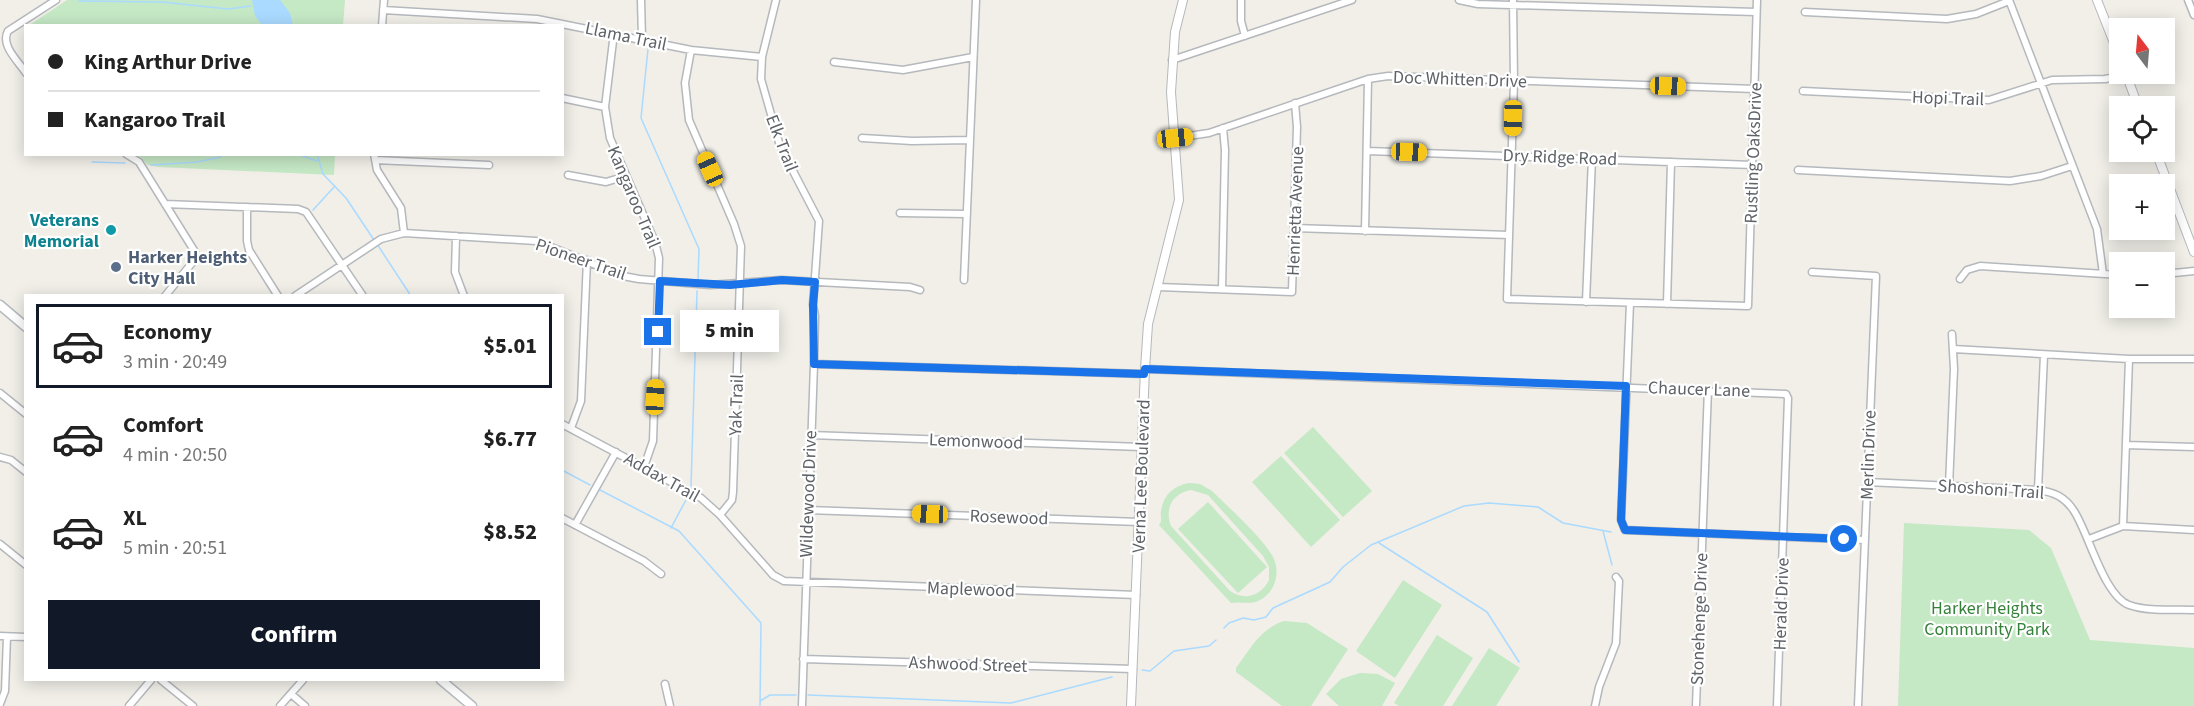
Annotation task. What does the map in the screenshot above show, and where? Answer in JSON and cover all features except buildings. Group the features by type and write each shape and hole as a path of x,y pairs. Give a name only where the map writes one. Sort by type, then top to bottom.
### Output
{"main road":[{"path":"0,306 24,325"},
{"path":"442,681 472,706"}],"street":[{"path":"24,69 3,42 8,31 56,0"},
{"path":"382,24 384,0"},
{"path":"641,0 642,39"},
{"name":"Elk Trail","path":"776,0 762,57 763,89 780,146 799,186 817,212 819,221 815,282"},
{"path":"964,280 976,0"},
{"name":"Verna Lee Boulevard","path":"1131,706 1144,372 1148,324 1179,200 1171,92 1175,32 1183,0"},
{"path":"1241,0 1241,21 1245,36"},
{"path":"1172,60 1352,0"},
{"path":"1459,0 1478,4 1513,2 1756,12"},
{"name":"Rustling OaksDrive","path":"1667,304 1748,306 1757,0"},
{"path":"2097,0 2109,30"},
{"path":"2188,0 2194,15"},
{"path":"1805,12 1947,19 1970,15 2009,1 2097,229 2103,274"},
{"path":"1513,2 1514,81 1507,299 1667,304 1671,162"},
{"name":"Llama Trail","path":"383,10 537,19 691,50 762,57"},
{"name":"Kangaroo Trail","path":"614,33 605,107 610,138 655,242 660,281 653,441 644,467"},
{"name":"Yak Trail","path":"691,50 685,83 686,107 693,132 734,224 741,246 734,492 732,500 720,515"},
{"path":"834,62 903,70 973,57"},
{"name":"Doc Whitten Drive","path":"1175,138 1198,135 1368,79 1388,76 1755,89"},
{"name":"Hopi Trail","path":"1803,91 1979,100 2004,97 2040,83 2061,79 2109,78"},
{"path":"1365,231 1368,79"},
{"path":"564,98 605,107"},
{"name":"Henrietta Avenue","path":"1158,287 1292,292 1297,127 1295,103"},
{"path":"1222,128 1225,150 1222,289"},
{"path":"862,138 912,141 970,140"},
{"name":"Dry Ridge Road","path":"1368,151 1752,165"},
{"path":"129,156 139,162 192,246 195,258 167,294"},
{"path":"404,233 400,208 381,177 374,157 489,165"},
{"path":"1586,302 1592,158"},
{"path":"2160,162 2194,252"},
{"path":"1798,170 2010,181 2041,176 2072,166"},
{"path":"568,175 606,182 626,176"},
{"path":"165,204 298,209 306,212 362,294"},
{"path":"248,207 249,250 277,294"},
{"path":"900,213 967,214"},
{"path":"1294,228 1509,236"},
{"name":"Pioneer Trail","path":"298,294 381,239 404,233 536,241 623,276 660,281 710,285 782,280 910,287 920,290"},
{"path":"456,236 455,272 463,294"},
{"path":"571,428 581,401 586,260"},
{"path":"1960,279 1967,270 1980,266 2109,274"},
{"path":"2175,273 2194,271"},
{"name":"Merlin Drive","path":"1812,272 1876,276 1858,706"},
{"name":"Wildewood Drive","path":"802,706 815,282"},
{"path":"1630,303 1622,526 1629,532 1865,540"},
{"path":"1949,486 1952,334"},
{"path":"1953,349 2129,359 2194,359"},
{"path":"2038,490 2044,355"},
{"path":"2123,526 2129,359"},
{"name":"Chaucer Lane","path":"814,364 1626,386 1786,394"},
{"name":"Stonehenge Drive","path":"1696,706 1708,389"},
{"path":"0,393 24,412"},
{"name":"Herald Drive","path":"1777,706 1788,398 1786,394"},
{"name":"Addax Trail","path":"564,425 701,498 720,515 773,575 784,581 806,583"},
{"name":"Lemonwood","path":"810,435 1141,447"},
{"path":"2126,445 2194,447"},
{"path":"575,525 616,452"},
{"path":"0,457 10,460 24,470"},
{"name":"Shoshoni Trail","path":"1867,482 2038,490 2056,494 2069,503 2089,539 2110,589 2122,602 2144,608 2194,610"},
{"name":"Rosewood","path":"808,510 1139,522"},
{"path":"564,520 644,561 661,574"},
{"path":"2089,539 2123,526 2194,530"},
{"path":"0,544 24,564"},
{"path":"1595,706 1599,687 1616,643 1619,581 1616,577"},
{"name":"Maplewood","path":"806,583 1136,595"},
{"path":"0,704 5,691 4,637 24,637"},
{"name":"Ashwood Street","path":"803,659 1133,669"},
{"path":"129,706 150,681"},
{"path":"161,681 193,706"},
{"path":"280,706 302,681"},
{"path":"665,684 670,706"},
{"path":"291,694 305,706"}],"green space":[{"path":"67,0 345,0 343,24 31,24"},
{"path":"139,156 335,156 334,175 148,165"},
{"path":"1313,427 1372,491 1343,517 1284,453"},
{"path":"1281,456 1340,520 1311,547 1252,482"},
{"path":"1183,484 1200,484 1212,491 1268,549 1275,563 1276,576 1272,588 1264,598 1251,603 1231,603 1159,525 1164,501 1170,492","holes":["1191,490 1208,495 1263,556 1269,567 1269,580 1257,593 1241,596 1230,591 1171,526 1170,507 1179,494"]},
{"path":"1208,502 1267,567 1238,593 1178,529"},
{"name":"Harker Heights Community Park","path":"1904,523 2029,530 2051,548 2090,640 2194,648 2194,706 1898,706"},
{"path":"1403,580 1442,605 1395,678 1356,651"},
{"path":"1284,621 1307,623 1348,649 1311,706 1282,706 1236,672 1236,668 1262,634"},
{"path":"1437,635 1473,658 1443,706 1399,706 1394,703"},
{"path":"1489,648 1520,668 1496,706 1452,706"},
{"path":"1360,673 1378,674 1395,683 1382,706 1339,706 1326,694 1341,679"}],"water":[{"path":"252,0 280,0 290,13 293,24 261,24 255,16"}],"waterway":[{"path":"79,1 162,2 228,9 251,6"},
{"path":"648,49 641,118 699,249 698,279"},
{"path":"303,156 317,161"},
{"path":"318,156 323,174 346,198 374,240"},
{"path":"151,165 197,162 221,157"},
{"path":"92,162 125,163"},
{"path":"313,210 335,186"},
{"path":"377,244 410,294"},
{"path":"691,486 697,291"},
{"path":"564,471 590,485"},
{"path":"600,490 679,531 761,623 760,706"},
{"path":"671,528 687,498"},
{"path":"1224,628 1229,623 1243,618 1254,620 1266,617 1273,608 1330,582 1343,567 1371,545 1464,506 1489,503 1538,507 1563,523 1611,532"},
{"path":"1603,531 1612,565"},
{"path":"1379,543 1487,612 1519,662"},
{"path":"1142,670 1150,671 1174,651 1209,646 1216,640"},
{"path":"808,695 1011,703 1112,677"},
{"path":"760,701 770,695 796,695"}],"place":[{"name":"Veterans Memorial","path":"111,230"},
{"name":"Harker Heights City Hall","path":"116,267"}],"route":[{"path":"658,332 660,281 730,285 782,280 815,282 813,295 814,364 1144,374 1145,369 1626,386 1621,520 1625,530 1629,532 1844,539"}]}
